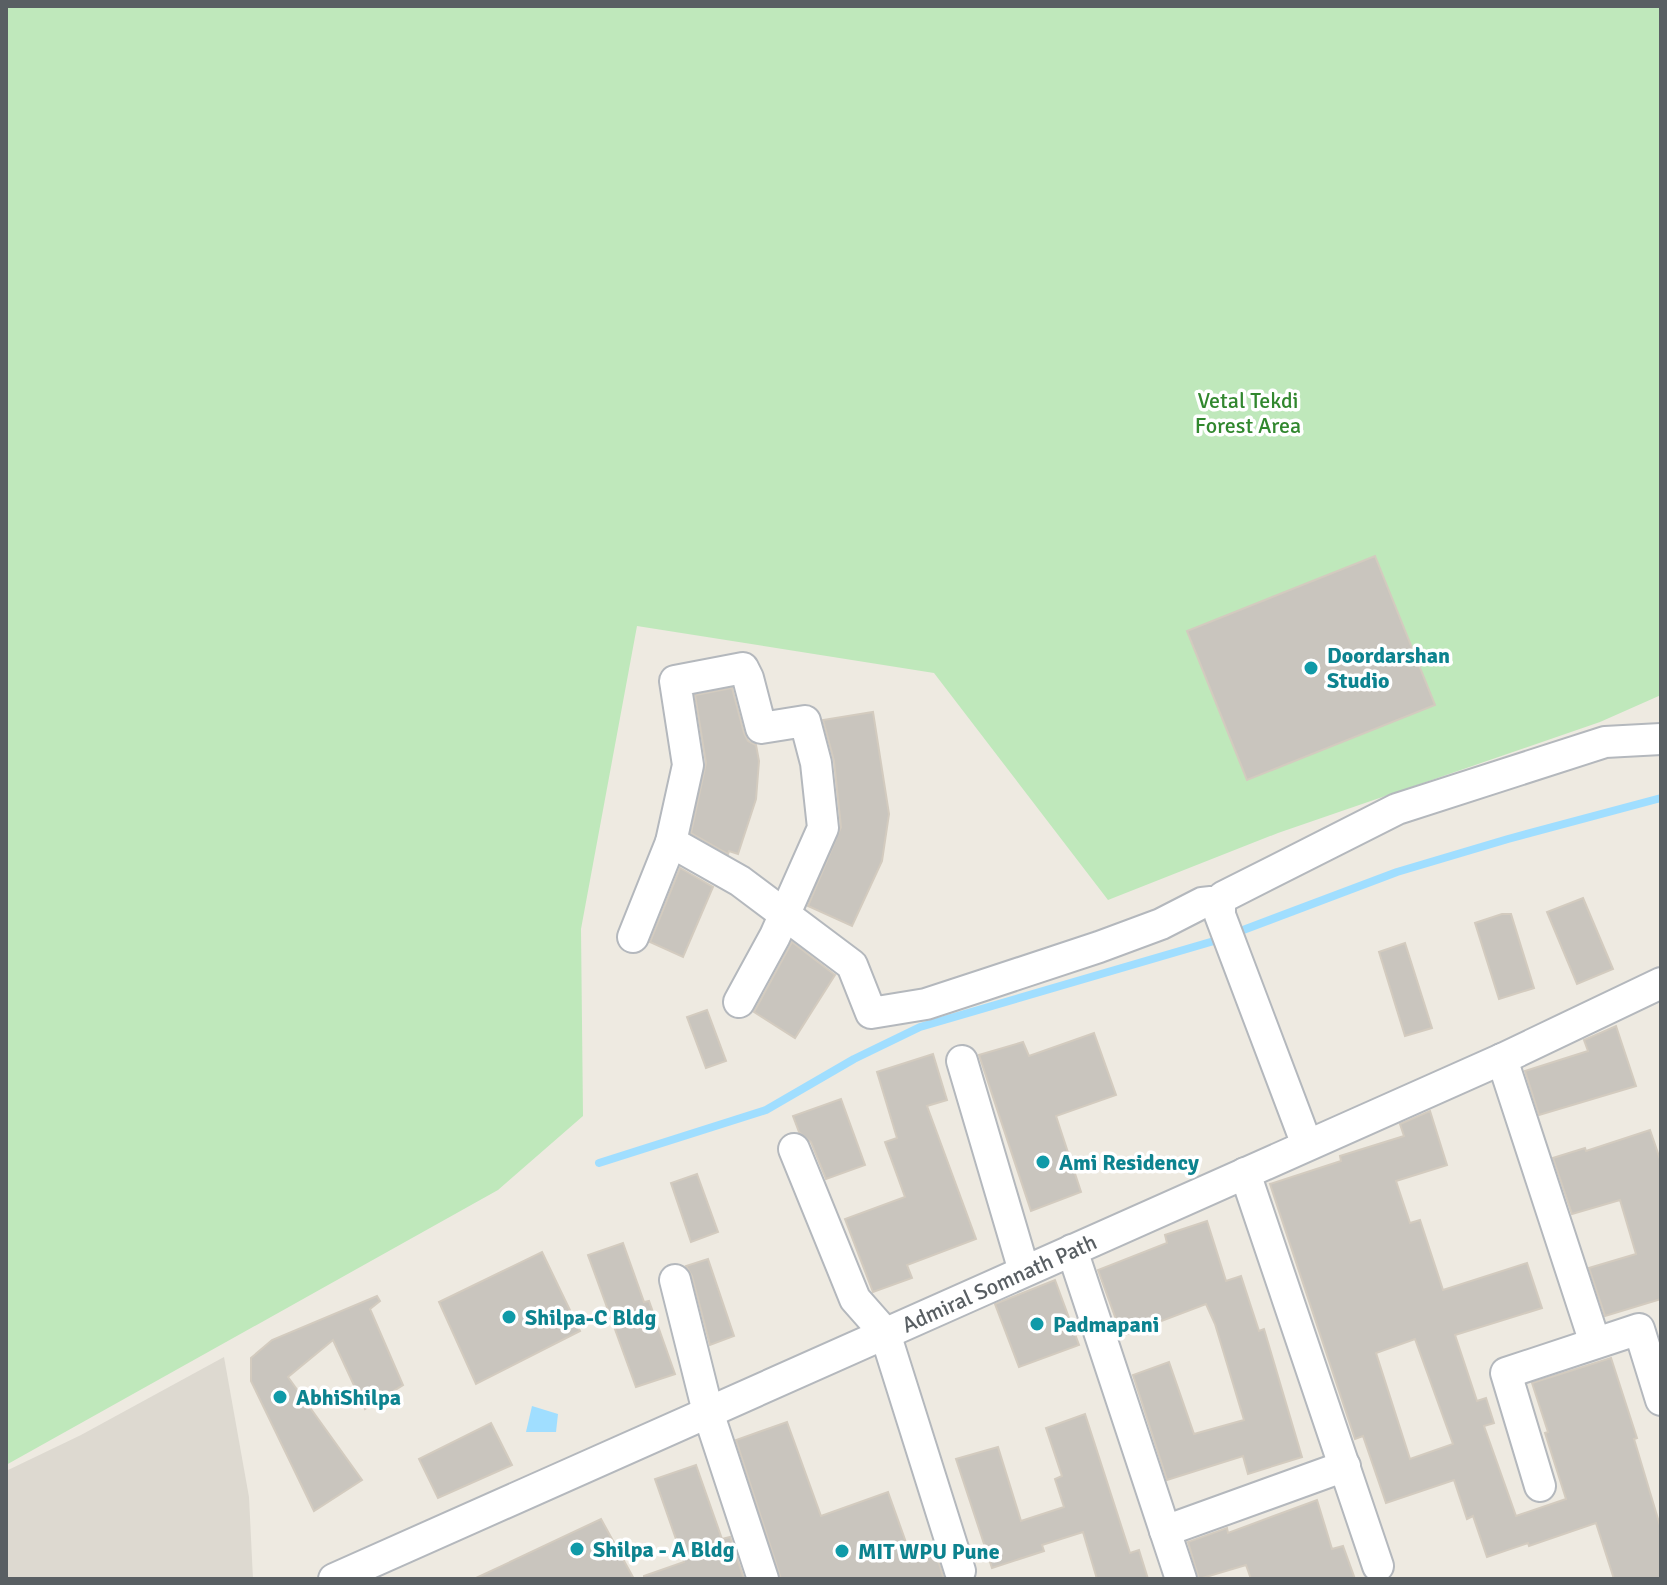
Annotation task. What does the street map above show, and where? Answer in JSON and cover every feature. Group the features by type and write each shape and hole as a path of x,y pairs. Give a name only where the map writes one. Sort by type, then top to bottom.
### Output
{"street":[{"path":"633,937 671,842 688,765 675,681 743,668 761,728 805,721 816,763 823,828 775,936 739,1002"},
{"path":"1307,1145 1220,912 1220,902 1227,893 1397,809 1605,742 1661,739"},
{"path":"671,842 740,881 852,965 871,1013 926,1004 1013,976 1161,924 1202,903 1211,902 1220,912"},
{"name":"Admiral Somnath Path","path":"334,1579 1502,1059 1661,983"},
{"path":"1502,1059 1595,1343"},
{"path":"962,1061 1024,1271"},
{"path":"794,1149 855,1299 885,1333 960,1571"},
{"path":"1245,1173 1378,1566"},
{"path":"1072,1250 1181,1579"},
{"path":"675,1280 708,1412 763,1579"},
{"path":"1540,1486 1506,1373 1639,1329 1661,1400"},
{"path":"1165,1531 1345,1466"}],"shaded area":[{"path":"224,1357 249,1497 253,1579 6,1579 6,1471 81,1435"}],"green space":[{"name":"Vetal Tekdi Forest Area","path":"6,6 1661,6 1661,695 1600,722 1278,833 1108,900 934,673 637,626 581,929 583,1116 498,1190 6,1465"}],"water":[{"path":"532,1406 558,1414 556,1432 526,1432"}],"building":[{"name":"Doordarshan Studio","path":"1375,556 1435,705 1247,780 1187,631"},
{"path":"732,688 744,733 748,741 756,745 759,761 756,799 738,854 729,851 728,854 691,833 706,763 695,695"},
{"path":"873,712 889,814 882,861 852,926 808,906 841,827 834,761 823,720"},
{"path":"680,868 713,887 683,957 650,942"},
{"path":"1583,898 1613,969 1577,984 1547,912"},
{"path":"1511,914 1534,988 1499,999 1475,923"},
{"path":"792,942 835,975 795,1038 754,1012"},
{"path":"1405,943 1432,1028 1405,1036 1379,952"},
{"path":"707,1010 726,1061 706,1068 687,1017"},
{"path":"1616,1026 1636,1086 1539,1115 1525,1071 1588,1051 1584,1040"},
{"path":"1094,1033 1116,1095 1056,1116 1081,1192 1031,1211 979,1055 1023,1042 1029,1056"},
{"path":"933,1054 947,1100 927,1106 976,1239 907,1265 912,1278 873,1292 845,1219 905,1197 885,1142 897,1138 877,1072"},
{"path":"841,1099 865,1165 826,1179 811,1142 799,1132 793,1116"},
{"path":"1430,1111 1447,1165 1396,1181 1410,1223 1420,1220 1443,1290 1527,1263 1542,1308 1455,1335 1477,1401 1486,1398 1494,1423 1484,1426 1516,1516 1566,1499 1532,1383 1611,1358 1637,1438 1634,1439 1661,1529 1661,1579 1614,1579 1596,1523 1487,1557 1473,1516 1467,1519 1454,1480 1386,1503 1363,1436 1355,1439 1270,1184 1341,1161 1340,1156 1404,1136 1400,1124","holes":["1415,1339 1453,1444 1410,1459 1376,1353"]},
{"path":"1650,1130 1661,1162 1661,1299 1605,1316 1589,1268 1636,1254 1620,1200 1572,1214 1553,1158 1585,1148 1586,1151"},
{"path":"697,1174 718,1232 691,1242 671,1183"},
{"path":"1207,1221 1226,1281 1241,1276 1259,1331 1264,1329 1302,1457 1248,1474 1243,1456 1167,1480 1133,1375 1169,1362 1194,1434 1244,1420 1215,1324 1206,1304 1122,1336 1098,1270 1167,1243 1165,1235"},
{"path":"623,1243 644,1302 649,1301 675,1374 636,1387 588,1255"},
{"name":"Shilpa-C Bldg","path":"542,1252 580,1331 476,1384 439,1302"},
{"path":"708,1259 734,1336 710,1345 692,1276 686,1266"},
{"name":"Padmapani","path":"1055,1280 1079,1345 1019,1367 995,1304"},
{"name":"AbhiShilpa","path":"377,1296 380,1301 370,1309 403,1385 365,1409 333,1340 288,1377 362,1480 314,1511 251,1381 251,1358 272,1340"},
{"path":"1085,1414 1130,1553 1139,1550 1148,1579 1097,1579 1083,1532 1042,1545 1044,1551 992,1568 956,1459 998,1447 1021,1521 1064,1507 1055,1479 1062,1476 1046,1428"},
{"path":"787,1422 821,1516 888,1492 908,1548 937,1557 944,1579 781,1579 736,1440"},
{"path":"491,1423 512,1465 438,1498 419,1459"},
{"path":"696,1465 722,1539 730,1537 744,1579 644,1579 644,1576 684,1562 655,1479"},
{"path":"1317,1500 1332,1549 1343,1546 1355,1579 1251,1579 1246,1565 1199,1579 1188,1542 1227,1528 1228,1533"},
{"name":"Shilpa - A Bldg","path":"601,1519 634,1579 474,1579"}],"waterway":[{"path":"599,1163 766,1110 854,1059 920,1027 1214,941 1397,872 1661,798"}],"place":[{"name":"Doordarshan Studio","path":"1311,668"},
{"name":"Ami Residency","path":"1043,1162"},
{"name":"Shilpa-C Bldg","path":"509,1317"},
{"name":"Padmapani","path":"1037,1324"},
{"name":"AbhiShilpa","path":"280,1397"},
{"name":"Shilpa - A Bldg","path":"577,1549"},
{"name":"MIT WPU Pune","path":"842,1551"}]}
